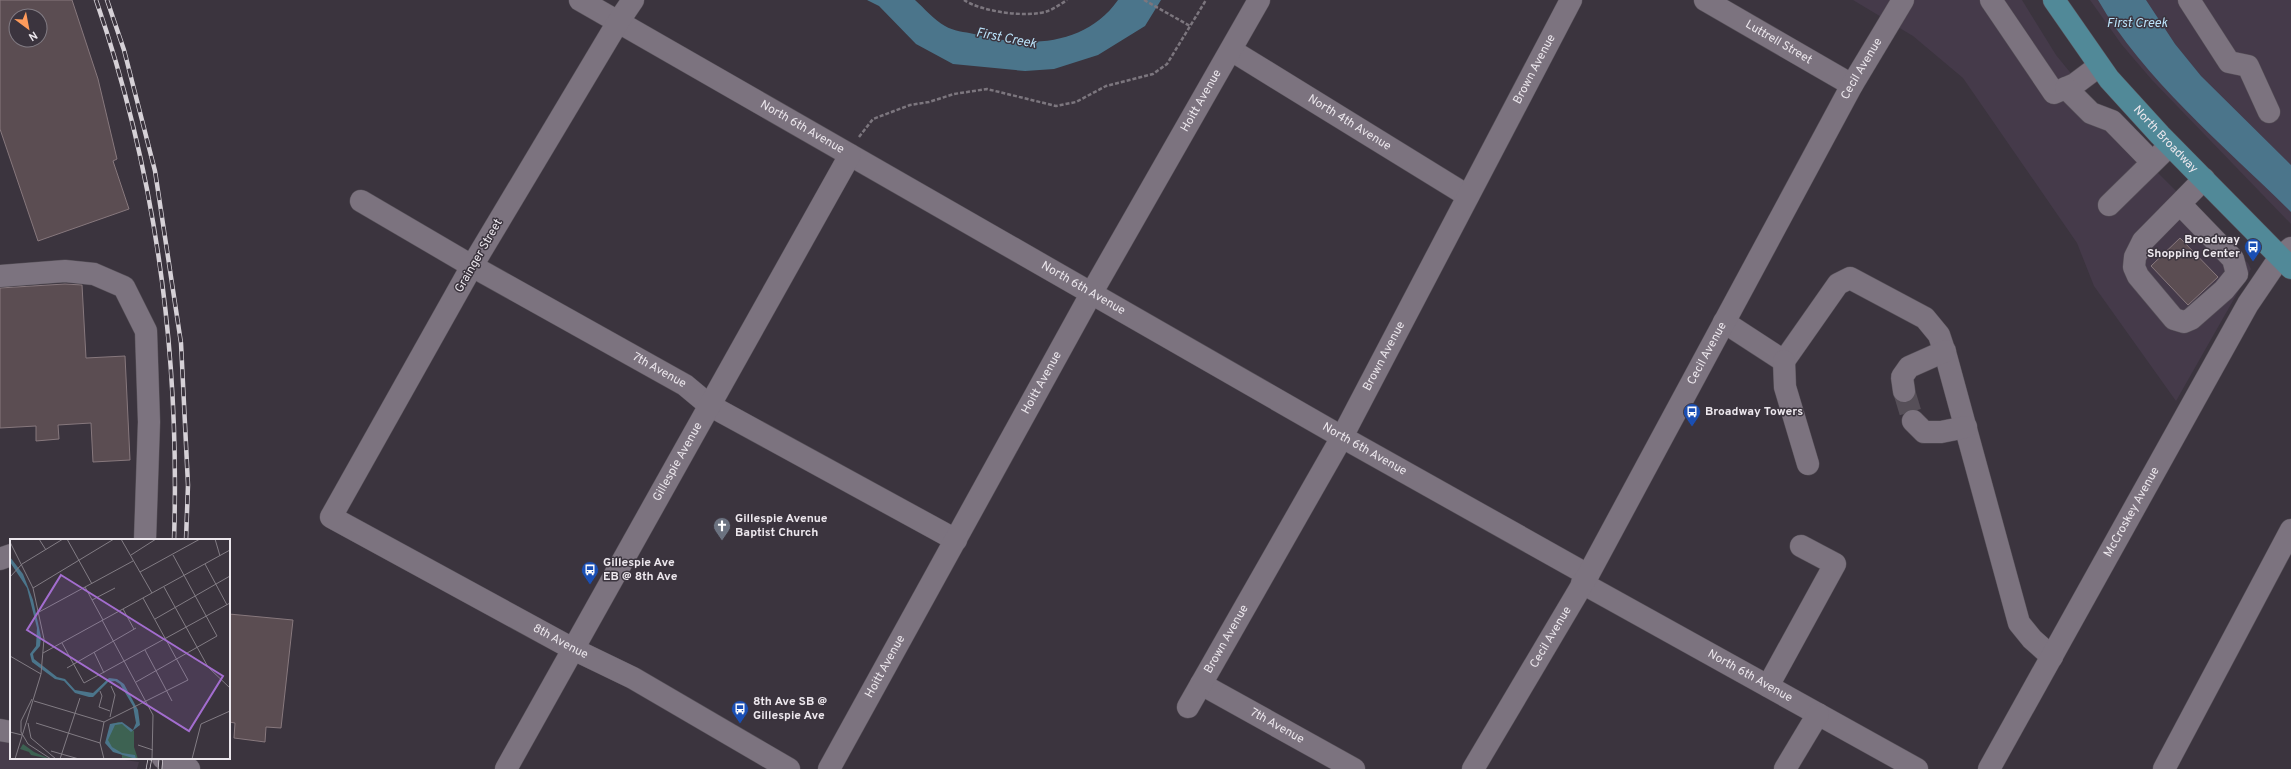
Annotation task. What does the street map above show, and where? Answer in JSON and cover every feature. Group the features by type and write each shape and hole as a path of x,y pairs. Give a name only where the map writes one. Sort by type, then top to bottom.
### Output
{"main road":[{"name":"North Broadway","path":"2054,0 2109,79 2170,145 2287,258"}],"street":[{"name":"North 6th Avenue","path":"580,0 1342,437 1768,686 1917,769"},
{"name":"Grainger Street","path":"331,517 472,266 618,22 633,0"},
{"name":"Hoitt Avenue","path":"829,769 1091,294 1259,0"},
{"name":"Brown Avenue","path":"1188,707 1342,437 1571,0"},
{"name":"Luttrell Street","path":"1705,0 1852,85"},
{"name":"Cecil Avenue","path":"1473,769 1585,579 1852,85 1903,0"},
{"path":"1991,0 2054,93 2075,84 2099,66"},
{"path":"2189,0 2229,62 2248,66 2269,112"},
{"name":"North 4th Avenue","path":"1231,50 1468,196"},
{"path":"2066,88 2091,112 2112,121 2152,162"},
{"path":"2109,206 2170,145"},
{"name":"Gillespie Avenue","path":"506,769 708,404 850,155"},
{"path":"2180,204 2233,259 2237,274 2224,290 2191,319 2184,322 2174,319 2138,276 2134,267 2135,258 2143,241 2204,179"},
{"name":"7th Avenue","path":"361,201 472,266 685,385 708,404 956,540"},
{"name":"McCroskey Avenue","path":"1989,769 2248,304 2287,258"},
{"path":"0,276 64,271 94,274 124,287 146,331 149,422 145,539"},
{"path":"1808,464 1785,387 1784,362 1838,284 1850,278 1925,318 1939,335 1945,351 2019,623 2032,639 2052,657"},
{"path":"2224,290 2248,304"},
{"path":"1724,322 1784,362"},
{"path":"1904,391 1902,377 1909,367 1945,351"},
{"path":"1913,421 1924,432 1940,432 1966,427"},
{"name":"8th Avenue","path":"331,517 573,649 633,678 789,769"},
{"path":"2164,769 2291,530"},
{"path":"1768,686 1835,564 1801,546"},
{"path":"0,559 10,555"},
{"name":"7th Avenue","path":"1201,684 1354,769"},
{"path":"1785,769 1818,714"},
{"path":"0,730 10,732"},
{"path":"165,759 189,769"}],"path":[{"path":"964,0 971,5 986,9 1017,14 1047,11 1067,0"},
{"path":"1144,0 1190,26"},
{"path":"850,155 860,134 873,119 910,105 929,102 954,94 986,89 1056,106 1069,105 1106,86 1153,74 1166,64 1206,0"}],"shaded area":[{"path":"1853,0 2022,0 2056,55 2126,141 2248,263 2251,269 2176,401 2094,286 2077,243 1963,78 1913,36"},
{"path":"2090,0 2291,0 2291,224 2152,80 2122,45"},
{"path":"0,741 10,743 10,759 118,759 139,762 137,769 0,769"}],"water":[{"name":"First Creek","path":"867,0 915,0 937,21 952,29 993,38 1033,42 1053,40 1071,35 1089,27 1104,16 1118,0 1161,0 1145,26 1098,55 1054,69 1025,71 953,64 916,44 879,6"},
{"name":"First Creek","path":"2098,0 2146,0 2175,44 2201,76 2291,165 2291,212 2187,112 2162,85 2138,57"}],"building":[{"path":"0,0 72,0 98,79 117,159 113,161 129,209 38,241 0,129"},
{"path":"2180,238 2218,277 2188,305 2151,266"},
{"path":"65,284 82,285 86,358 125,356 130,460 93,462 91,423 58,425 59,439 36,441 36,426 0,428 0,288"},
{"path":"230,614 293,620 281,728 266,727 265,742 234,738 235,723 230,722"}],"tunnel":[{"path":"1904,391 1913,421"}],"railway":[{"path":"96,0 117,65 134,132 149,199 160,266 168,334 173,403 175,471 174,539"},
{"path":"107,0 124,50 155,171 181,343 188,485 186,539"},
{"path":"148,769 150,759"},
{"path":"160,769 161,759"}],"place":[{"name":"Broadway Shopping Center","path":"2253,262"},
{"name":"Broadway Towers","path":"1692,427"},
{"name":"Gillespie Avenue Baptist Church","path":"722,541"},
{"name":"Gillespie Ave EB @ 8th Ave","path":"590,585"},
{"name":"8th Ave SB @ Gillespie Ave","path":"740,724"}]}
